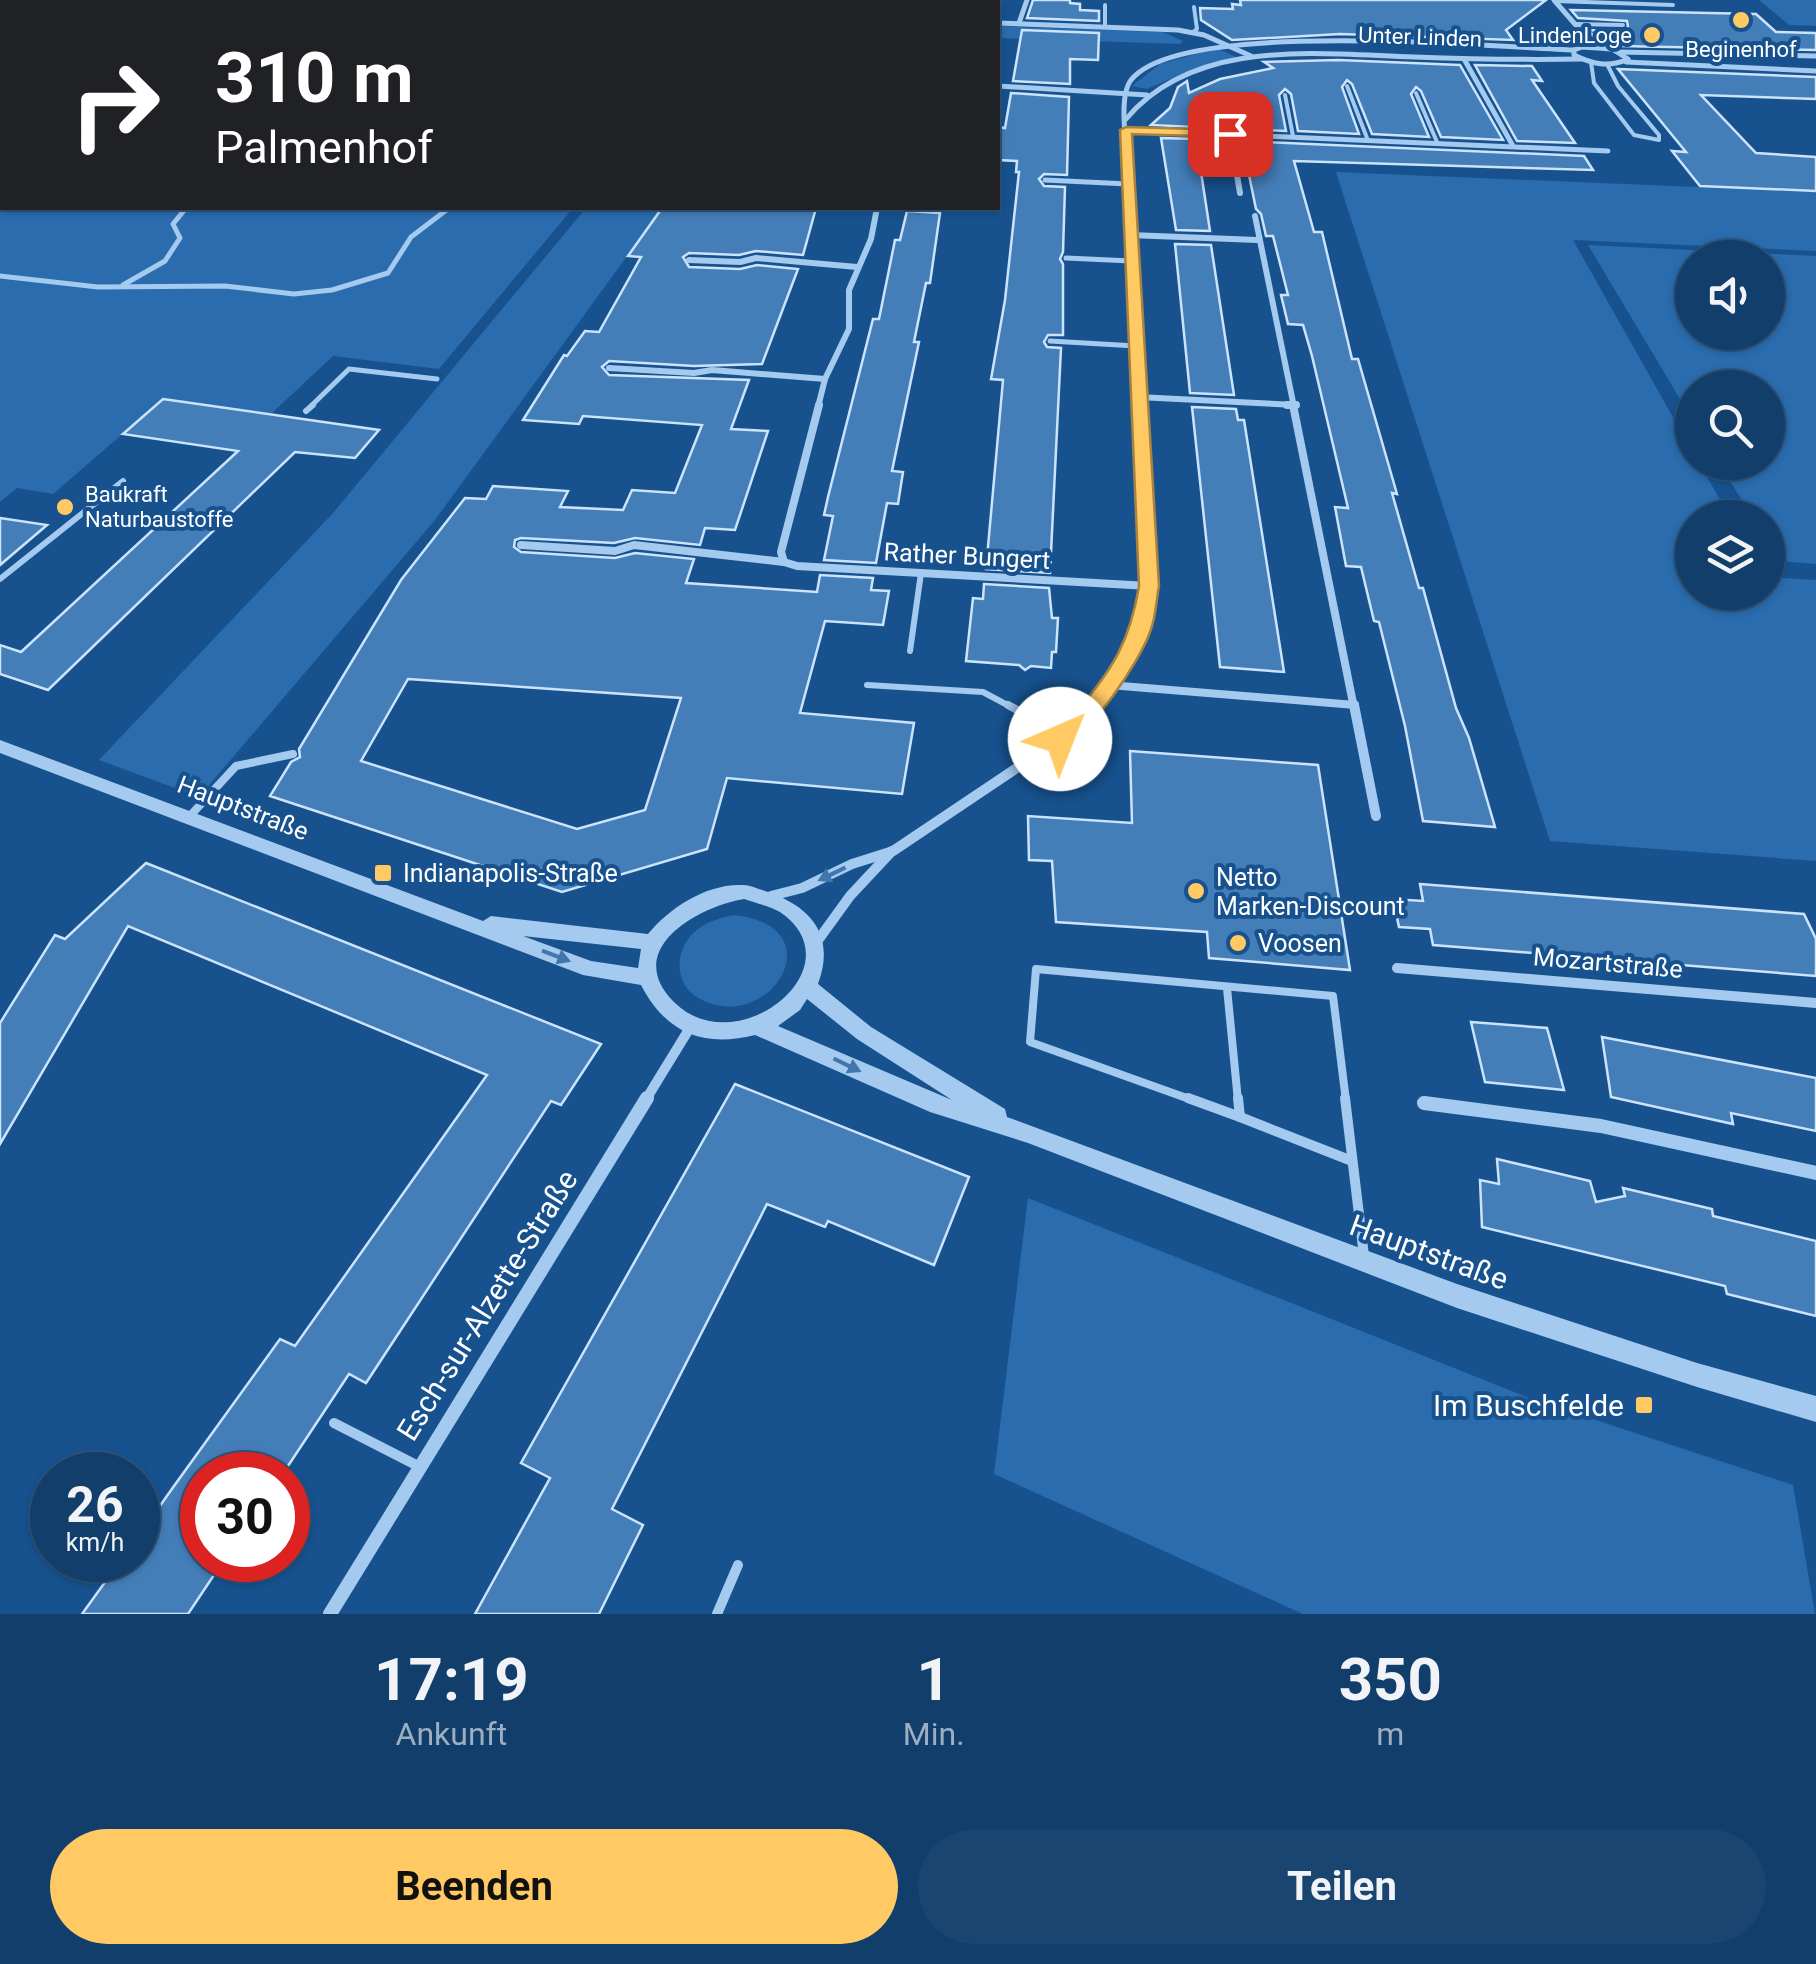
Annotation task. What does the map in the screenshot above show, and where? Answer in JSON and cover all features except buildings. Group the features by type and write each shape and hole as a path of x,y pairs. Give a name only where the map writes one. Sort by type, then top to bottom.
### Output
{"street":[{"path":"1019,23 1027,0"},
{"path":"1554,0 1595,47"},
{"name":"Unter Linden","path":"1000,23 1193,32 1223,43 1239,54 1258,57"},
{"name":"Unter Linden","path":"1123,91 1136,75 1160,61 1223,43 1298,39 1574,50 1595,47 1619,52"},
{"path":"1574,50 1574,55 1582,60"},
{"path":"1619,52 1816,56"},
{"path":"1619,52 1628,57 1626,62 1816,71"},
{"name":"Unter Linden","path":"1126,119 1147,94 1196,70 1258,57 1333,54 1626,62"},
{"path":"1464,59 1513,146"},
{"path":"1000,86 1147,94"},
{"path":"816,943 850,896 893,851 1064,735 1109,684 1142,628 1149,586 1123,91"},
{"path":"1126,130 1608,151"},
{"path":"1230,134 1240,194"},
{"path":"784,562 781,552 825,379 836,364 852,311 847,296 867,252 877,210"},
{"path":"1255,216 1376,816"},
{"path":"1130,235 1258,240"},
{"path":"689,260 740,262 756,258 857,267"},
{"path":"609,368 694,373 712,370 825,379"},
{"path":"1138,397 1296,405"},
{"name":"Rather Bungert","path":"521,545 615,551 634,546 797,566 1149,586"},
{"path":"1109,684 1355,705"},
{"name":"Hauptstraße","path":"0,746 590,970 649,978"},
{"path":"770,896 802,888 852,864 893,851"},
{"path":"744,892 770,896 800,913 816,943 814,973 808,988 779,1017 757,1026 714,1031 692,1026 669,1012 649,978 654,943 674,918 702,899 744,892"},
{"name":"Hauptstraße","path":"466,921 654,943"},
{"name":"Mozartstraße","path":"1396,968 1816,1003"},
{"name":"Hauptstraße","path":"808,988 864,1033 928,1076 1028,1133"},
{"name":"Esch-sur-Alzette-Straße","path":"330,1614 692,1026"},
{"name":"Hauptstraße","path":"757,1026 938,1105 1028,1133 1364,1261 1697,1375 1816,1409"},
{"path":"1424,1103 1600,1126 1816,1174"}],"lane":[{"path":"1554,0 1673,5"},
{"path":"1105,5 1106,27"},
{"path":"1193,32 1197,29 1194,8"},
{"path":"1575,24 1623,26"},
{"path":"1590,62 1596,69 1591,76 1594,83 1634,135 1659,140 1660,135 1618,86 1607,64"},
{"path":"1347,86 1367,138"},
{"path":"1416,93 1437,142"},
{"path":"1285,95 1293,136"},
{"path":"1045,180 1128,184"},
{"path":"118,288 162,264 176,250 180,238 173,224 184,210"},
{"path":"0,276 118,288 225,286 294,294 332,290 388,273 411,237 445,210"},
{"path":"1066,258 1131,261"},
{"path":"1050,340 1136,346"},
{"path":"306,411 349,369 437,379"},
{"path":"0,580 123,481"},
{"path":"910,651 921,573"},
{"path":"867,685 984,692 1064,735"},
{"path":"190,817 236,766 293,754"},
{"path":"1352,1161 1030,1042 1036,969 1333,996 1364,1261"},
{"path":"1228,988 1240,1118"},
{"path":"334,1423 420,1467"},
{"path":"717,1614 738,1565"}],"shaded area":[{"path":"1759,0 1816,0 1816,26 1789,25"},
{"path":"1000,26 1163,32 1183,41 1180,44 1000,38"},
{"path":"1217,48 1238,58 1193,69 1147,89 1132,86 1160,64"},
{"path":"1336,172 1816,192 1816,251 1785,250 1785,240 1675,240 1675,245 1573,240 1675,421 1675,480 1709,480 1720,500 1675,500 1675,610 1785,610 1785,578 1816,580 1816,861 1550,841"},
{"path":"0,210 571,210 439,369 333,356 271,414 163,399 53,494 17,488 0,502"},
{"path":"584,210 661,210 435,520 199,797 99,760 333,513"},
{"path":"1588,245 1675,249 1675,350 1785,350 1785,255 1816,256 1816,564 1785,562 1785,500 1742,500 1729,480 1785,480 1785,370 1675,370 1675,391"},
{"path":"733,915 764,923 782,938 787,956 782,975 769,991 750,1003 726,1006 700,999 691,992 684,984 680,965 684,945 698,929"},
{"path":"1028,1198 1529,1398 1793,1485 1815,1614 1303,1614 994,1474"}],"place":[{"name":"Beginenhof","path":"1741,20"},
{"name":"LindenLoge","path":"1652,35"},
{"name":"Baukraft Naturbaustoffe","path":"65,507"},
{"name":"Indianapolis-Straße","path":"383,873"},
{"name":"Netto Marken-Discount","path":"1196,891"},
{"name":"Voosen","path":"1238,943"},
{"name":"Im Buschfelde","path":"1644,1405"}],"route":[{"path":"1060,739 1083,718 1120,671 1142,628 1149,586 1126,130 1230,134"}]}
